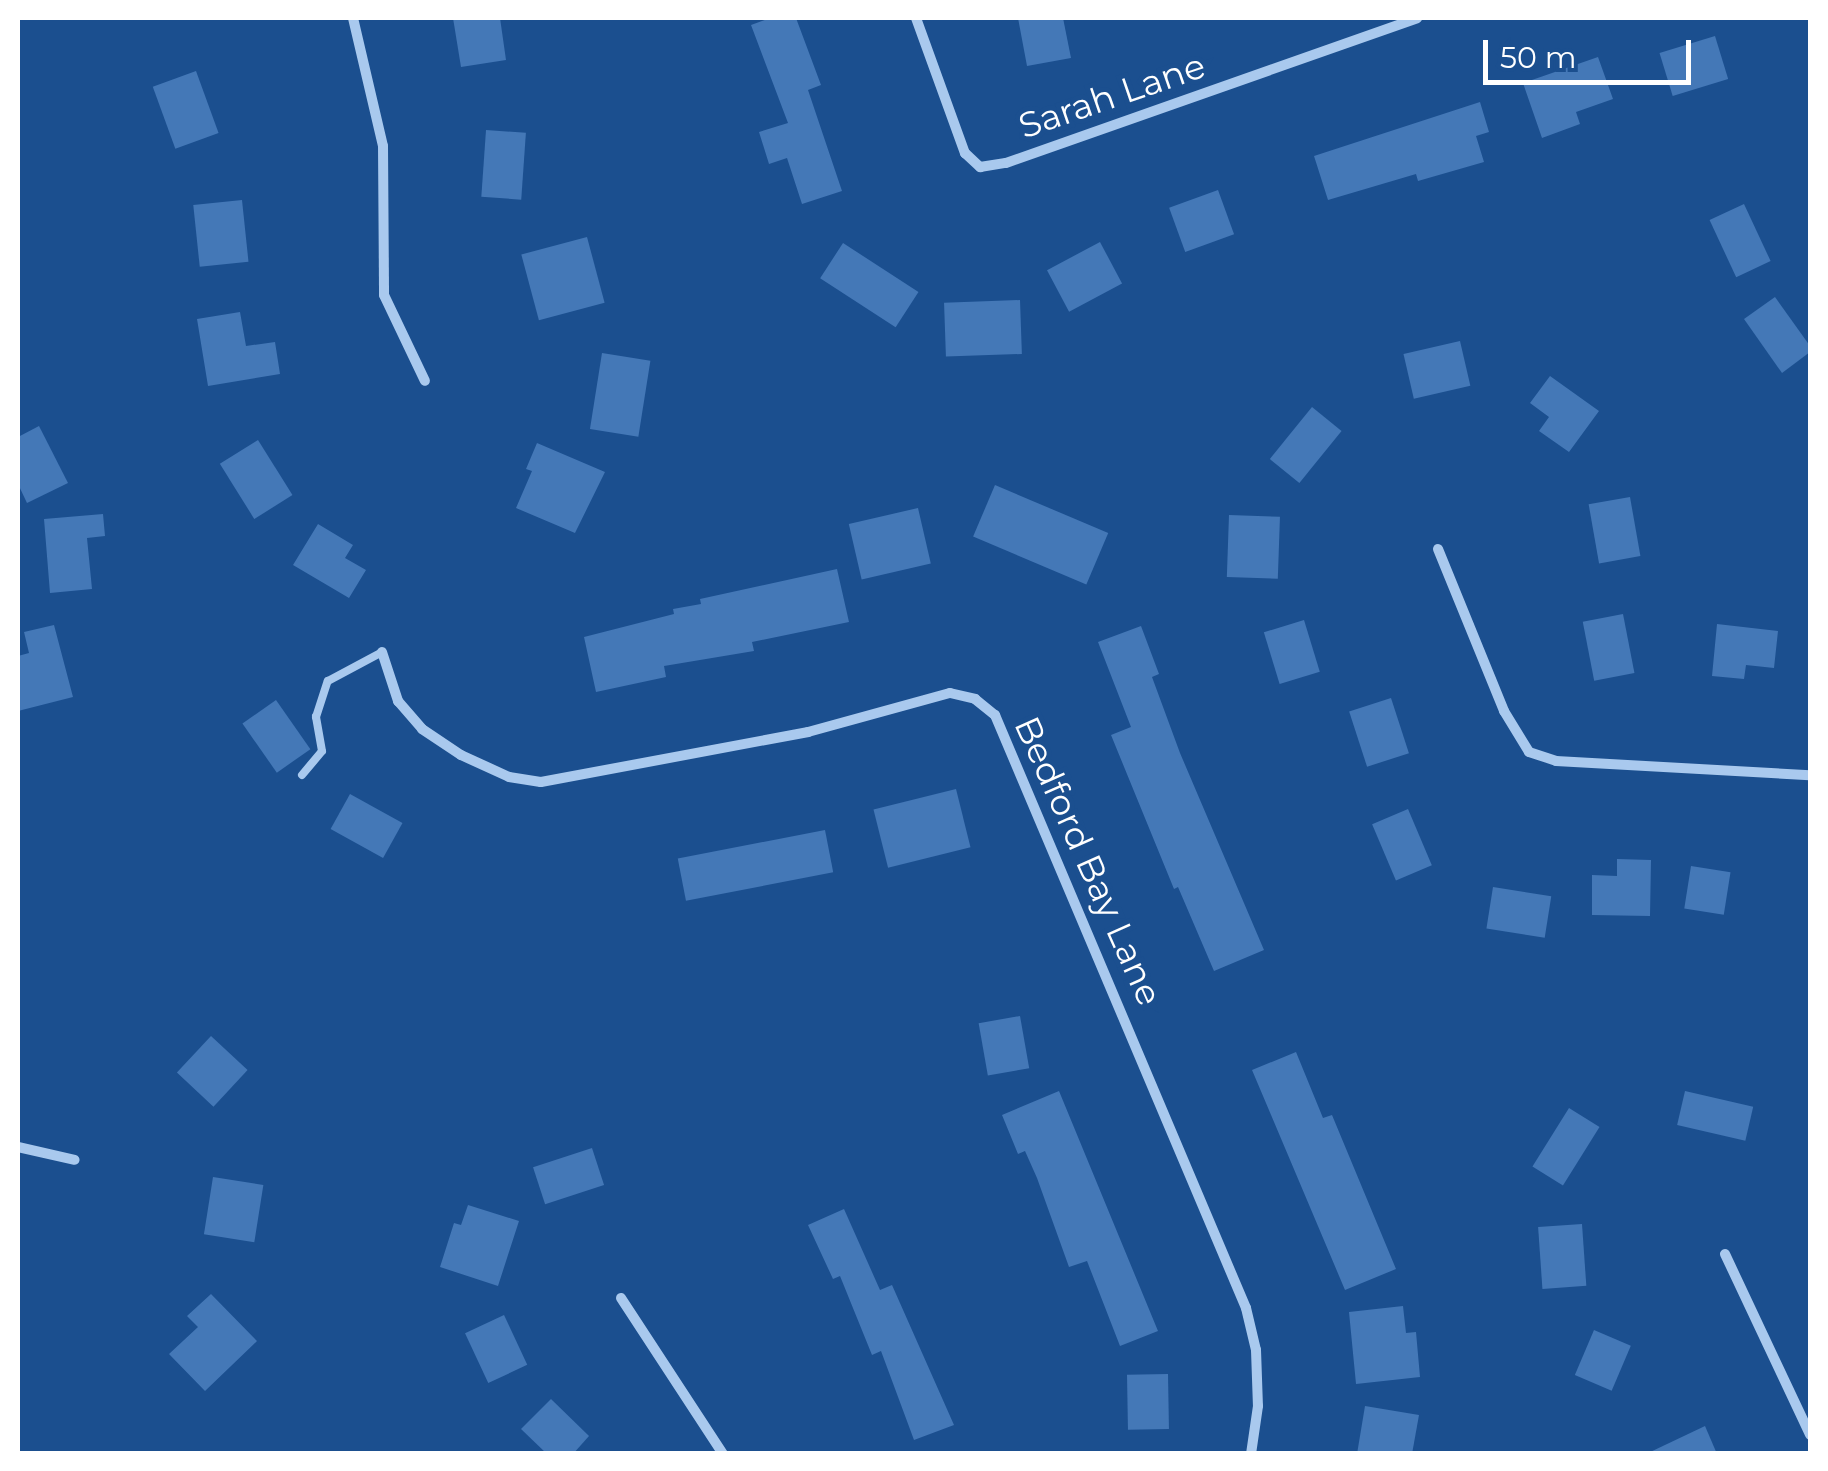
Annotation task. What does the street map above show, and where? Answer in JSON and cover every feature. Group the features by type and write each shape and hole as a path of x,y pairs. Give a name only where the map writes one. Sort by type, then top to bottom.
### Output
{"street":[{"path":"354,18 383,146 384,295 425,381"},
{"name":"Sarah Lane","path":"916,18 965,153 980,167 1006,163 1417,18"},
{"path":"1438,549 1504,711 1530,752 1556,761 1810,775"},
{"name":"Bedford Bay Lane","path":"382,652 398,702 422,730 461,755 508,776 541,782 808,732 950,692 974,699 995,714 1246,1308 1256,1350 1258,1406 1251,1454"},
{"path":"18,1147 75,1160"},
{"path":"1725,1254 1810,1434"},
{"path":"621,1298 723,1454"}],"lane":[{"path":"302,775 322,751 316,717 328,681 382,652"}],"building":[{"path":"453,18 500,18 506,60 461,67"},
{"path":"770,18 796,18 821,85 808,90 842,191 802,204 787,158 769,164 759,132 788,123 751,25"},
{"path":"1018,18 1063,18 1071,58 1027,66"},
{"path":"1715,36 1728,79 1673,96 1660,53"},
{"path":"1598,57 1613,99 1576,112 1580,124 1542,138 1523,83"},
{"path":"196,71 219,133 175,149 153,87"},
{"path":"1480,102 1489,132 1476,136 1484,162 1418,181 1416,174 1328,200 1314,156"},
{"path":"486,130 526,133 521,200 481,197"},
{"path":"1218,190 1234,234 1185,252 1169,208"},
{"path":"242,200 248,262 200,267 193,205"},
{"path":"1744,204 1771,261 1736,277 1710,220"},
{"path":"587,237 605,303 539,320 521,255"},
{"path":"1100,242 1122,283 1069,312 1047,270"},
{"path":"843,243 918,292 896,327 820,278"},
{"path":"1775,297 1810,346 1810,352 1782,373 1744,319"},
{"path":"1020,300 1022,354 946,357 944,303"},
{"path":"240,312 246,346 275,342 280,374 208,386 197,319"},
{"path":"1460,341 1470,386 1414,399 1403,354"},
{"path":"602,353 650,361 638,437 590,429"},
{"path":"1550,376 1599,411 1569,452 1539,431 1549,417 1530,403"},
{"path":"1312,407 1342,431 1299,483 1270,459"},
{"path":"39,426 68,483 27,503 18,484 18,437"},
{"path":"258,440 292,495 254,519 220,464"},
{"path":"537,443 605,472 575,533 516,508 532,471 526,469"},
{"path":"995,485 1108,533 1086,585 973,537"},
{"path":"1630,497 1640,556 1599,563 1589,504"},
{"path":"918,508 931,564 862,580 849,524"},
{"path":"103,514 105,536 87,538 92,589 50,593 44,519"},
{"path":"1229,515 1280,517 1278,579 1227,577"},
{"path":"318,524 353,545 345,558 366,570 349,598 293,565"},
{"path":"837,569 849,622 752,642 754,651 664,666 666,677 596,692 584,637 674,614 673,609 701,604 700,599"},
{"path":"1623,614 1634,673 1594,681 1583,622"},
{"path":"1304,620 1320,672 1280,684 1264,632"},
{"path":"1717,624 1778,631 1774,668 1746,665 1744,679 1712,676"},
{"path":"54,625 73,697 18,711 18,656 29,653 24,632"},
{"path":"1141,626 1159,674 1152,677 1180,753 1264,950 1214,971 1178,887 1174,889 1111,735 1131,727 1098,642"},
{"path":"1391,698 1409,753 1367,767 1349,712"},
{"path":"276,700 310,749 277,773 242,724"},
{"path":"956,789 971,847 888,868 874,810"},
{"path":"350,794 402,823 383,858 331,829"},
{"path":"1408,809 1432,865 1396,880 1372,824"},
{"path":"825,830 833,872 686,901 678,859"},
{"path":"1617,859 1651,860 1650,916 1592,915 1592,875 1617,876"},
{"path":"1691,866 1731,872 1724,915 1684,908"},
{"path":"1493,887 1551,896 1545,938 1486,928"},
{"path":"1020,1016 1029,1068 988,1075 979,1023"},
{"path":"211,1036 248,1070 213,1107 177,1073"},
{"path":"1296,1052 1323,1118 1332,1115 1396,1269 1345,1290 1252,1070"},
{"path":"1059,1091 1158,1331 1120,1346 1087,1261 1069,1267 1037,1178 1025,1151 1018,1154 1002,1115"},
{"path":"1685,1091 1753,1107 1745,1141 1677,1125"},
{"path":"1569,1108 1600,1127 1563,1186 1532,1167"},
{"path":"592,1148 604,1185 545,1204 533,1167"},
{"path":"213,1177 263,1185 254,1242 204,1234"},
{"path":"468,1205 519,1221 498,1286 440,1267 454,1223 461,1225"},
{"path":"844,1209 880,1290 892,1285 954,1425 914,1440 881,1351 872,1355 840,1276 833,1279 808,1225"},
{"path":"1582,1224 1586,1286 1542,1289 1538,1227"},
{"path":"211,1294 257,1341 205,1391 169,1354 198,1327 187,1316"},
{"path":"1403,1306 1406,1333 1416,1332 1420,1377 1356,1384 1349,1312"},
{"path":"504,1315 527,1365 488,1383 465,1333"},
{"path":"1594,1330 1631,1346 1612,1391 1575,1375"},
{"path":"1168,1374 1169,1429 1128,1430 1127,1375"},
{"path":"551,1399 589,1436 573,1454 547,1454 521,1429"},
{"path":"1365,1406 1419,1415 1412,1454 1357,1454"},
{"path":"1705,1426 1717,1454 1646,1454"}]}
